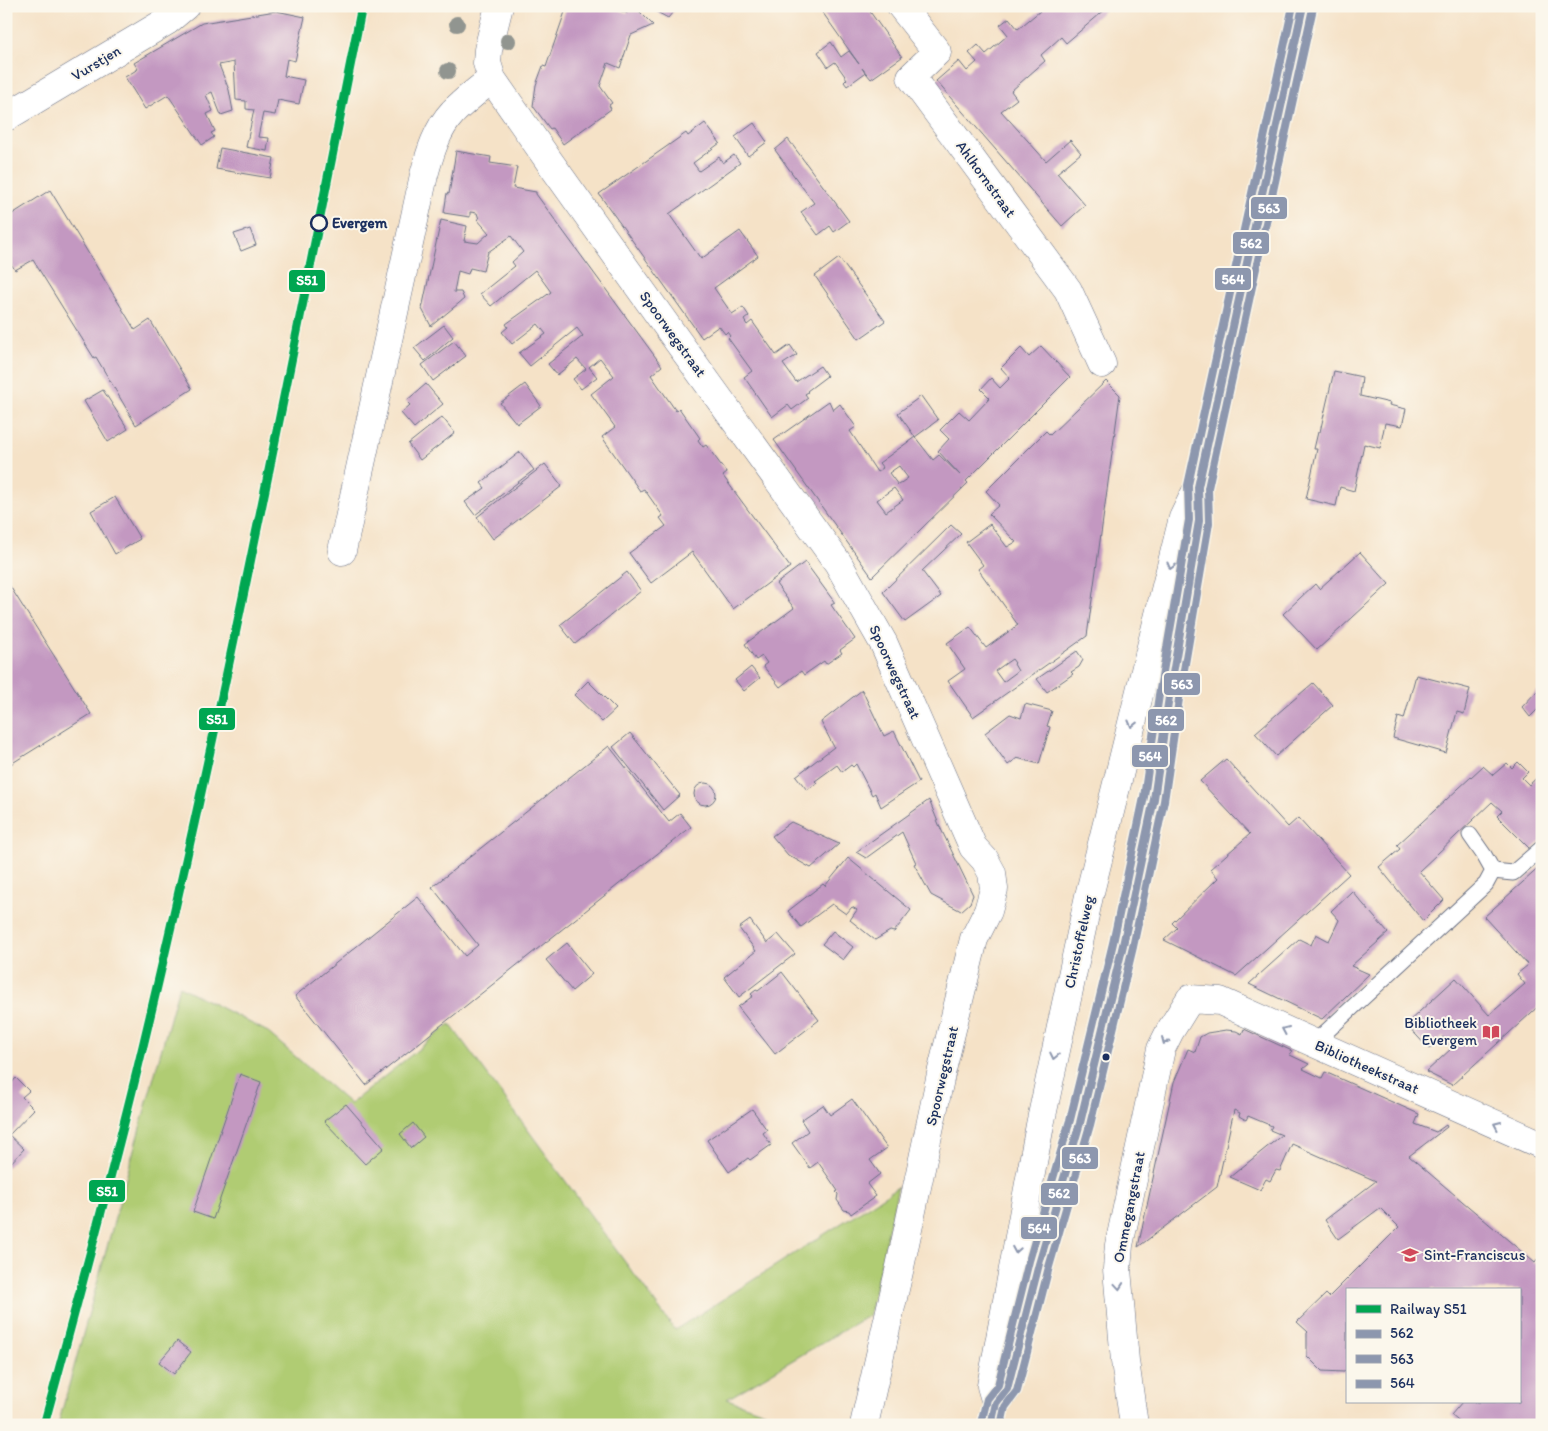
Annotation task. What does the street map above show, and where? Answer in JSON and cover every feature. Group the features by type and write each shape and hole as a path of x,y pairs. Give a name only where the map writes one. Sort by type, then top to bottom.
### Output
{"street":[{"name":"Vurstjen","path":"6,117 167,21 185,6"},
{"name":"Spoorwegstraat","path":"499,6 487,63 492,79 676,339 838,563 884,644 973,847 985,860 992,873 994,889 988,911 974,939 941,1074 864,1425"},
{"name":"Ahlhornstraat","path":"901,6 937,52 911,77 1068,290 1102,364"},
{"name":"Christoffelweg","path":"994,1414 991,1386 1040,1124 1087,905 1183,518 1198,487 1303,6"},
{"path":"342,550 430,153 438,134 453,112 492,79"},
{"name":"Christoffelweg","path":"994,1414 1007,1389 1039,1264 1087,1095 1125,936 1154,799 1169,697 1199,522 1198,487"},
{"name":"Bibliotheekstraat","path":"1190,999 1220,1001 1542,1145"},
{"name":"Ommegangstraat","path":"1134,1425 1125,1361 1117,1269 1119,1245 1161,1049 1190,999"}],"lane":[{"path":"1470,835 1493,872"},
{"path":"1493,872 1512,873 1542,848"},
{"path":"1314,1043 1486,884 1493,872"}],"green space":[{"path":"179,986 266,1031 350,1104 450,1024 675,1330 898,1187 869,1315 727,1399 796,1423 797,1425 58,1425"}],"building":[{"path":"567,6 622,6 619,10 627,13 630,6 634,6 653,25 631,35 620,68 608,63 600,86 612,103 609,105 611,109 563,144 533,106 536,85 543,66 546,67"},
{"path":"646,6 678,6 668,18"},
{"path":"818,6 866,6 902,57 871,79 862,68 865,73 847,86 844,82 847,79 835,62 828,67 818,52 831,42 841,57 849,51 859,64"},
{"path":"1036,6 1105,6 1107,8 1066,43 1061,37 1041,55 1045,61 1011,91 1017,99 1001,111 1046,161 1070,140 1081,153 1057,173 1085,205 1062,226 936,81 959,61 967,71 977,62 969,53 978,45 986,54 1008,35 1000,25 1009,18 1018,29 1040,11"},
{"path":"276,11 305,17 295,61 287,59 284,76 304,80 299,104 278,100 275,115 263,113 258,137 269,138 267,151 246,147 254,110 246,109 246,101 236,100 234,62 219,65 229,90 233,111 221,115 212,92 206,95 213,111 207,114 215,131 211,133 214,137 202,145 168,95 145,109 125,77 138,69 134,63 202,23"},
{"path":"705,123 720,143 693,163 699,171 719,157 723,163 734,155 740,163 669,214 701,259 740,231 758,256 714,288 732,314 743,307 749,316 744,320 747,325 752,321 776,355 790,345 797,355 783,364 796,382 820,366 827,376 807,391 805,394 808,398 792,410 788,405 772,417 744,377 752,371 728,338 730,336 727,332 725,334 719,326 702,338 599,194 686,133 688,136"},
{"path":"754,123 767,142 748,156 735,137"},
{"path":"788,139 849,221 834,232 830,226 818,235 801,212 814,203 775,150"},
{"path":"220,148 274,158 270,178 216,169"},
{"path":"456,151 491,157 490,163 517,167 513,188 536,192 662,366 651,375 676,411 679,408 700,438 698,440 703,447 706,445 727,473 723,476 790,567 733,609 692,552 651,583 629,553 666,526 660,518 663,516 644,489 640,491 602,437 615,427 591,394 614,376 600,358 589,367 597,377 581,389 573,379 586,369 577,359 557,375 548,364 583,336 577,328 530,366 519,353 546,334 538,324 512,344 502,332 508,327 506,324 551,292 535,270 491,306 480,294 515,266 512,262 523,252 511,236 488,252 483,271 470,268 468,274 458,271 454,292 461,292 464,299 431,326 422,309 441,220 467,226 464,241 478,243 489,233 477,219 479,219 477,213 470,212 470,217 444,213"},
{"path":"50,190 135,330 150,320 192,389 136,425 96,357 94,358 33,260 15,270 6,256 6,218"},
{"path":"250,229 256,245 241,251 234,234"},
{"path":"839,258 885,321 859,339 815,276"},
{"path":"444,325 453,337 425,361 414,348"},
{"path":"454,341 466,356 433,381 422,365"},
{"path":"1041,346 1070,377 966,481 968,483 872,577 774,440 829,401 833,410 840,404 856,427 850,431 877,472 883,468 879,463 915,437 933,460 939,455 960,475 938,451 949,439 940,430 959,411 969,420 990,398 981,389 991,378 1000,388 1010,378 1001,368 1021,348 1029,357","holes":["899,466 908,478 898,485 889,473","894,488 903,500 886,512 877,500"]},
{"path":"1334,371 1362,377 1360,396 1406,409 1402,426 1385,423 1380,448 1364,444 1354,491 1340,487 1336,506 1306,499 1317,449 1314,449 1318,432 1320,432"},
{"path":"1106,381 1120,395 1087,636 973,717 948,681 965,669 947,643 970,627 986,648 1018,625 978,569 983,565 966,542 990,524 1007,547 1016,542 989,514 999,505 986,491 1046,431 1050,435","holes":["1012,659 1018,671 1003,682 995,671"]},
{"path":"426,384 443,404 414,428 401,413 410,405 406,401"},
{"path":"525,384 541,406 517,424 500,403"},
{"path":"103,390 128,429 108,442 84,401"},
{"path":"921,396 938,420 915,437 898,413"},
{"path":"442,417 455,433 420,460 408,444"},
{"path":"520,452 534,470 475,515 465,502 485,488 481,483"},
{"path":"545,464 562,486 493,539 477,517"},
{"path":"115,497 140,539 115,554 91,511"},
{"path":"951,525 961,534 922,571 941,596 905,622 883,592"},
{"path":"1360,552 1389,584 1317,650 1283,614 1315,584 1319,589"},
{"path":"805,562 835,603 831,605 855,639 840,650 842,653 826,664 824,661 804,675 801,671 780,687 763,666 767,663 762,656 756,660 745,644 794,608 776,584"},
{"path":"627,572 641,591 575,644 560,625"},
{"path":"6,580 91,714 6,767"},
{"path":"1077,651 1083,660 1079,667 1071,672 1073,674 1047,692 1037,679"},
{"path":"751,667 760,678 744,691 735,680"},
{"path":"1416,675 1470,689 1464,714 1457,712 1446,753 1393,738 1398,717 1404,719"},
{"path":"588,681 616,709 602,722 574,695"},
{"path":"1313,683 1333,705 1276,756 1255,733"},
{"path":"862,690 884,736 894,731 919,782 881,807 875,793 872,795 856,764 853,767 851,765 842,772 837,765 815,781 817,783 807,790 796,776 834,747 821,722"},
{"path":"1537,691 1542,696 1542,705 1530,717 1522,707"},
{"path":"1025,704 1052,711 1047,726 1050,727 1039,764 1017,758 1008,765 985,733 1010,714 1021,718"},
{"path":"630,733 680,795 663,810 613,747"},
{"path":"609,746 669,822 680,813 691,827 366,1085 295,996 418,897 465,956 478,945 432,887"},
{"path":"1226,759 1288,827 1298,818 1349,874 1236,976 1164,940 1177,928 1172,923 1218,878 1210,869 1250,834 1200,781"},
{"path":"1518,762 1528,772 1522,778 1529,785 1542,773 1542,797 1540,799 1542,800 1542,840 1531,850 1497,816 1502,811 1492,802 1419,871 1444,900 1423,921 1379,867 1400,849 1397,845 1483,766 1493,775 1507,763 1512,768"},
{"path":"705,783 713,786 716,794 713,802 705,805 697,802 694,794 697,786"},
{"path":"929,800 973,895 970,903 961,911 931,895 914,864 916,863 902,832 866,858 856,852"},
{"path":"791,822 839,844 811,868 788,855 772,836"},
{"path":"848,858 911,910 894,932 890,931 875,940 850,920 857,910 852,907 846,914 832,904 801,927 788,911 823,884 825,886"},
{"path":"1542,865 1542,1003 1452,1085 1426,1072 1452,1048 1443,1037 1429,1049 1406,1024 1456,978 1489,1015 1525,984 1517,974 1528,965 1484,917"},
{"path":"1352,891 1388,933 1351,966 1369,974 1322,1019 1249,984 1299,939 1311,945 1316,934 1329,941 1339,920 1331,911"},
{"path":"750,920 767,943 778,934 795,954 739,997 724,977 756,951 739,928"},
{"path":"833,931 853,947 843,960 822,944"},
{"path":"567,943 592,974 572,991 546,960"},
{"path":"782,972 819,1020 775,1054 738,1007 753,996 751,994 756,990 758,991"},
{"path":"1244,1029 1292,1051 1290,1055 1309,1064 1303,1069 1322,1078 1325,1072 1419,1114 1415,1124 1436,1132 1446,1125 1447,1127 1409,1156 1535,1263 1542,1254 1542,1425 1463,1425 1451,1415 1460,1404 1520,1404 1520,1288 1346,1288 1346,1370 1344,1372 1322,1371 1307,1356 1308,1332 1297,1322 1326,1294 1329,1297 1399,1227 1380,1208 1338,1239 1325,1220 1376,1181 1292,1144 1280,1171 1276,1170 1270,1181 1266,1179 1260,1190 1230,1177 1282,1135 1270,1130 1272,1126 1248,1116 1246,1120 1239,1116 1240,1113 1234,1110 1217,1187 1138,1247 1174,1082 1188,1049 1195,1052 1200,1037 1207,1033 1226,1030 1242,1034"},
{"path":"240,1074 261,1082 213,1219 193,1212"},
{"path":"16,1078 29,1091 22,1097 34,1109 9,1135 24,1149 6,1168 6,1082 10,1085"},
{"path":"852,1099 887,1148 870,1160 880,1174 867,1184 876,1196 851,1214 849,1211 844,1210 837,1200 838,1194 836,1192 838,1191 818,1162 810,1168 792,1143 808,1131 801,1120 823,1105 830,1115"},
{"path":"346,1104 384,1148 365,1164 324,1121"},
{"path":"752,1109 767,1130 763,1133 771,1145 750,1160 748,1158 729,1172 707,1140"},
{"path":"413,1123 424,1137 411,1148 400,1134"},
{"path":"177,1341 191,1352 174,1374 159,1362"}],"rail line":[{"name":"S51","path":"44,1425 126,1116 198,806 255,540 362,6"}],"transit line":[{"name":"564","path":"981,1423 987,1399 998,1385 1029,1261 1070,1120 1113,943 1144,797 1159,695 1189,520 1188,485 1293,6"},
{"name":"562","path":"991,1425 996,1403 1007,1389 1039,1264 1080,1123 1123,945 1154,799 1199,521 1198,487 1303,6"},
{"name":"563","path":"1001,1425 1005,1407 1017,1391 1049,1267 1090,1125 1133,947 1164,801 1209,523 1208,488 1313,8"}],"place":[{"name":"Evergem","path":"319,223"},
{"name":"Bibliotheek Evergem","path":"1491,1032"},
{"name":"Sint-Franciscus","path":"1410,1255"}]}
